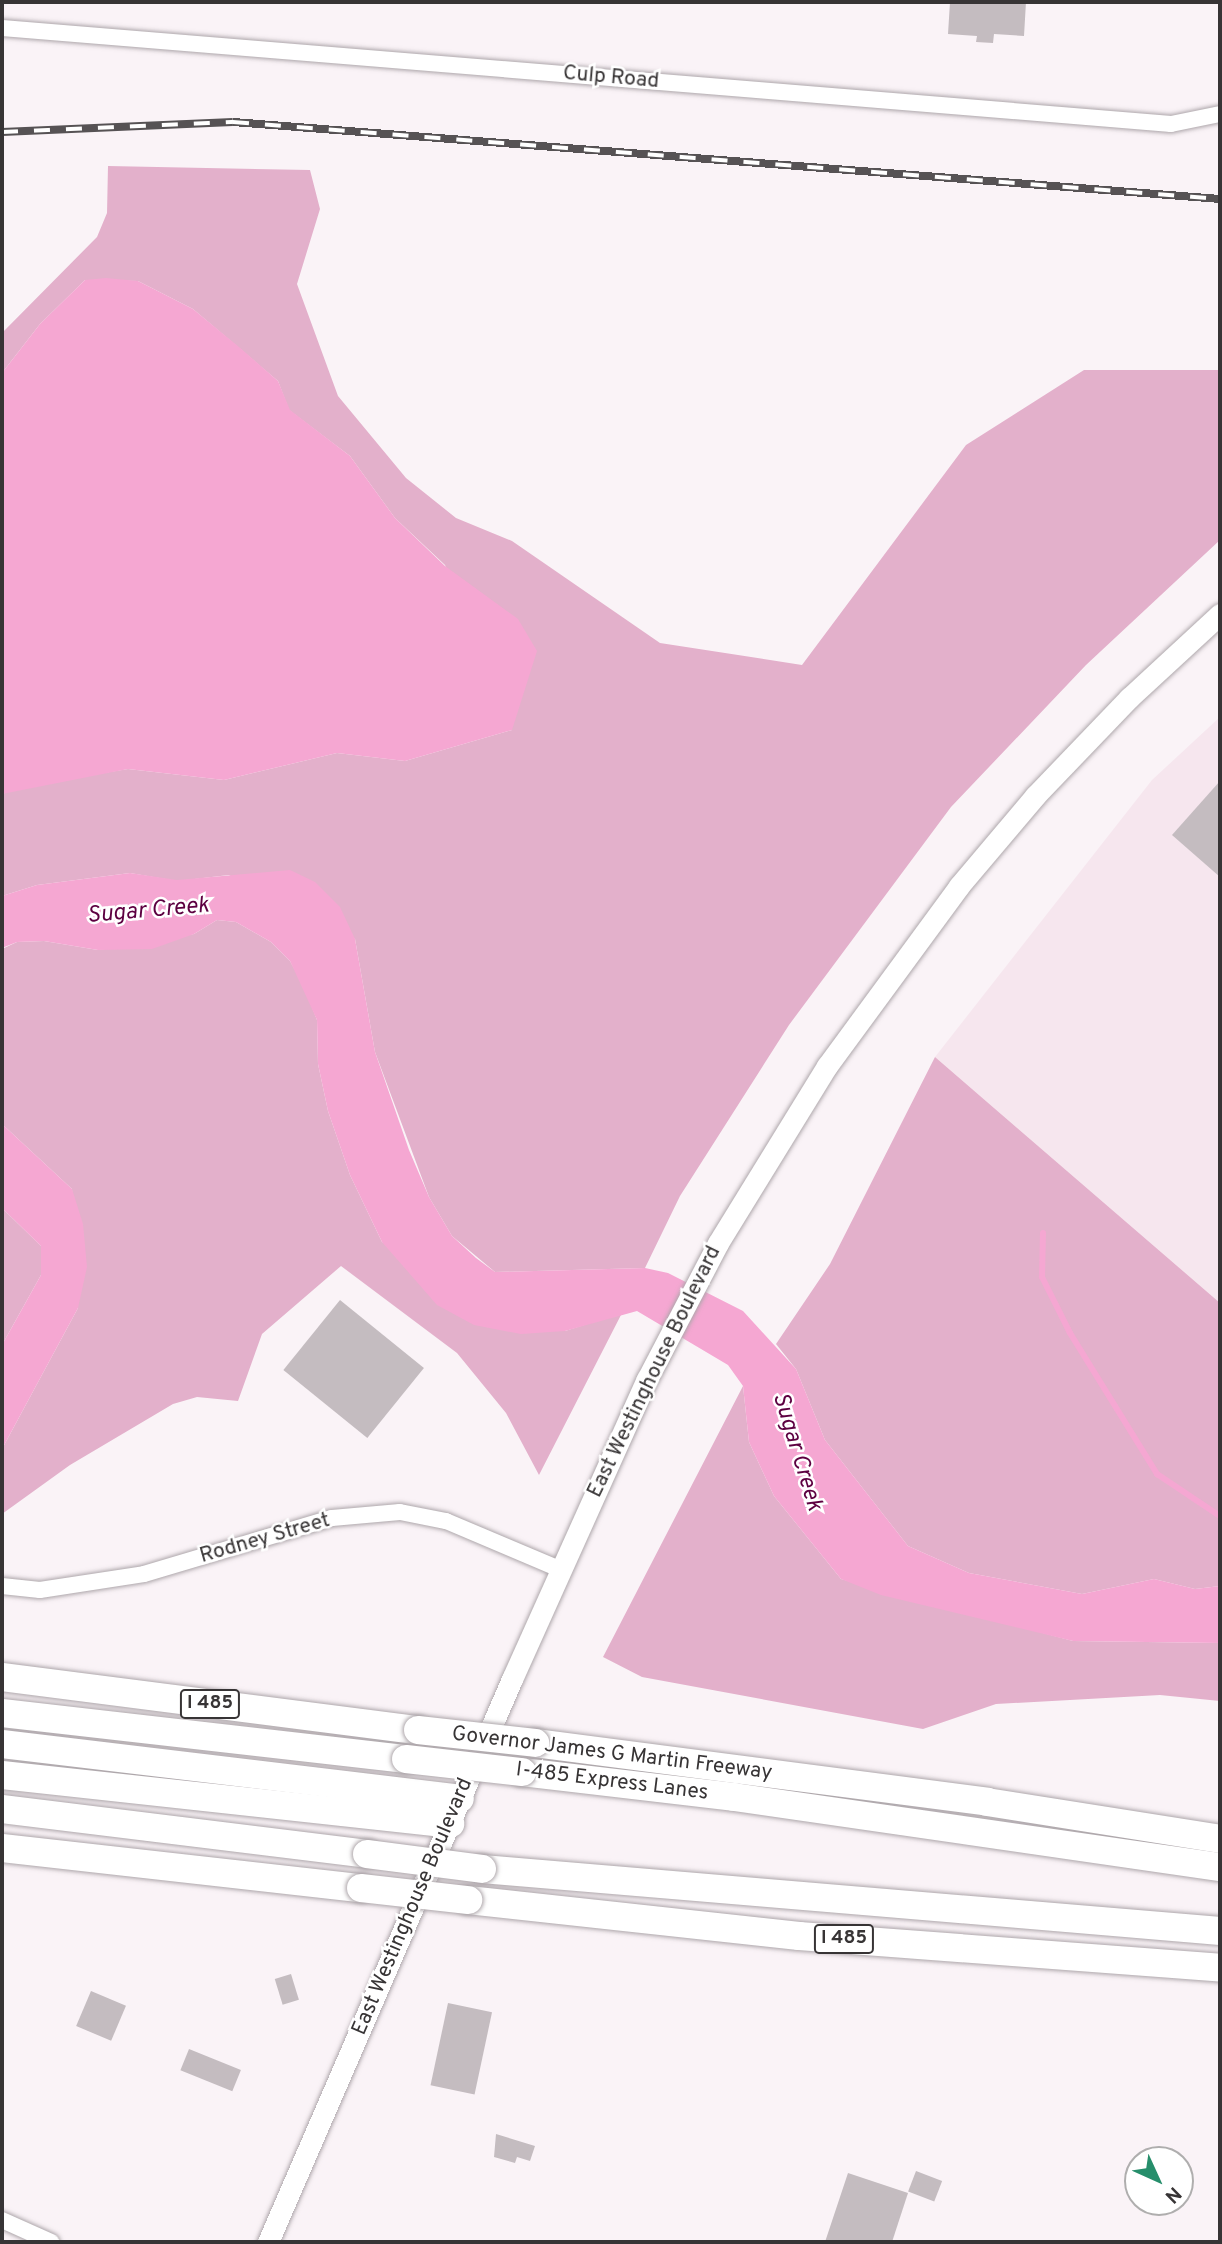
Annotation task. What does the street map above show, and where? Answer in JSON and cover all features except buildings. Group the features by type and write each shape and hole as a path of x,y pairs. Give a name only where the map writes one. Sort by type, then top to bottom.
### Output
{"highway":[{"name":"Governor James G Martin Freeway","path":"2,1678 987,1802 1220,1839"},
{"name":"I-485 Express Lanes","path":"2,1713 747,1798 1220,1867"},
{"path":"2,1744 455,1812"},
{"path":"2,1775 455,1812"},
{"name":"I 485","path":"2,1809 482,1869 917,1908 1220,1931"},
{"name":"I 485","path":"2,1848 799,1936 1220,1968"},
{"path":"917,1908 1220,1962"}],"main road":[{"name":"East Westinghouse Boulevard","path":"268,2242 647,1379 762,1167 881,987 958,886 1054,777 1220,614"}],"street":[{"name":"Culp Road","path":"2,28 1171,124 1220,114"},
{"name":"Rodney Street","path":"2,1586 40,1590 145,1574 332,1518 400,1513 446,1521 562,1570"},
{"path":"2,2220 51,2242"}],"shaded area":[{"path":"108,166 310,170 320,209 297,284 338,396 406,478 456,518 512,541 660,643 802,665 966,445 1084,370 1220,370 1220,540 1086,665 951,807 789,1025 680,1196 645,1268 495,1272 452,1236 429,1197 375,1052 355,939 229,875 177,881 130,873 37,885 2,896 2,794 24,786 128,769 224,780 337,753 405,761 512,730 445,565 395,518 350,456 289,410 278,381 193,309 138,281 85,280 40,324 2,373 2,333 97,237 107,213"},
{"path":"1220,717 1220,1303 935,1057 1152,780"},
{"path":"217,920 236,922 271,942 290,961 304,987 317,1020 318,1064 328,1111 350,1175 382,1242 565,1331 622,1313 539,1475 506,1413 457,1353 341,1266 262,1334 238,1401 197,1397 173,1404 70,1465 2,1514 2,1449 78,1308 72,1189 2,1124 2,949 17,942 44,941 98,950 194,934"},
{"path":"935,1057 1220,1303 1220,1586 1195,1589 1154,1579 1082,1594 969,1573 908,1546 825,1440 796,1369 776,1344 830,1264"},
{"path":"2,1208 41,1246 41,1275 2,1345"},
{"path":"743,1386 749,1442 774,1496 841,1579 1073,1641 1220,1643 1220,1701 1160,1695 996,1704 923,1729 642,1677 603,1657"}],"water":[{"path":"106,278 138,281 193,309 239,347 278,381 290,410 350,456 395,518 445,566 518,619 537,651 512,730 405,761 337,753 224,780 128,769 2,794 2,373 40,324 85,280"},
{"name":"Sugar Creek","path":"290,870 315,882 340,907 355,939 375,1052 409,1150 429,1197 452,1236 476,1258 495,1272 645,1268 668,1273 743,1311 796,1369 825,1440 908,1546 969,1573 1082,1594 1154,1579 1195,1589 1220,1586 1220,1643 1073,1641 881,1595 841,1579 774,1496 749,1442 743,1386 728,1365 637,1311 565,1331 521,1334 474,1325 437,1305 382,1242 350,1175 328,1111 318,1064 317,1020 290,961 271,942 236,922 217,920 194,934 152,949 98,950 44,941 17,942 2,948 2,896 37,885 130,873 177,880"},
{"path":"2,1124 72,1189 83,1224 87,1267 78,1308 2,1449 2,1345 41,1275 41,1246 2,1208"}],"waterway":[{"path":"1043,1233 1042,1277 1070,1333 1157,1474 1220,1516"}],"railway":[{"path":"2,132 233,122 1220,199"}]}
